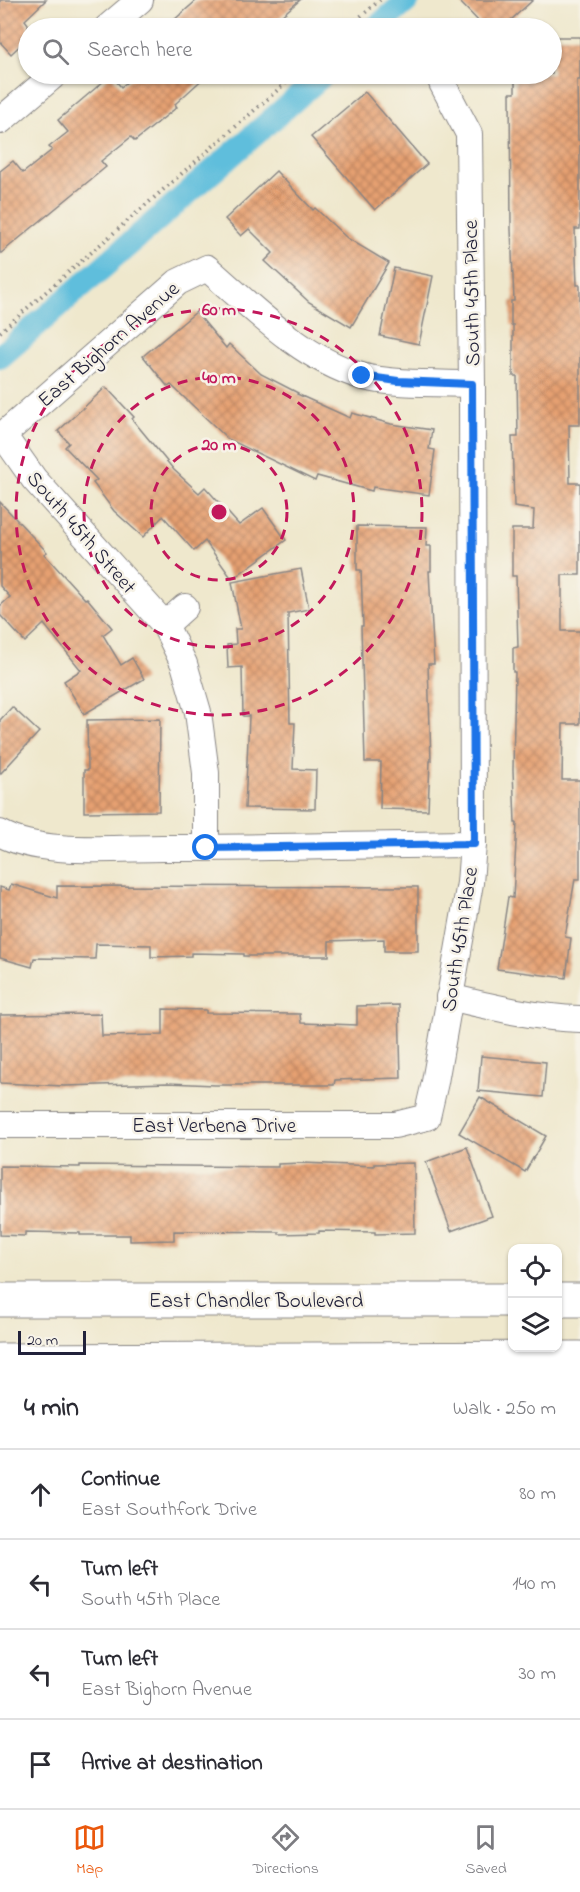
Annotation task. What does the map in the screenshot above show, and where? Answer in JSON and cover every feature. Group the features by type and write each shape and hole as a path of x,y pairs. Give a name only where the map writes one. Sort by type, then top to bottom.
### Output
{"main road":[{"name":"East Chandler Boulevard","path":"0,1300 508,1300"},
{"path":"562,1300 580,1300"},
{"path":"0,1360 580,1358"}],"street":[{"path":"119,18 140,0"},
{"path":"0,122 44,84"},
{"name":"South 45th Place","path":"427,1117 470,883 474,844 469,134 443,84"},
{"name":"East Bighorn Avenue","path":"3,435 178,282 207,268 295,344 327,361 362,376 398,381 472,384"},
{"name":"South 45th Street","path":"3,435 34,479 165,626 184,664 198,712 206,773 206,848"},
{"path":"165,626 185,607"},
{"path":"0,833 11,839 59,848 474,844"},
{"path":"449,997 528,1013 580,1019"},
{"name":"East Verbena Drive","path":"0,1125 395,1125 427,1117"}],"path":[{"path":"359,18 380,0"},
{"path":"0,332 285,84"}],"building":[{"path":"0,0 46,0 27,18 18,18 18,47 11,54 0,42"},
{"path":"197,0 300,0 279,18 176,18"},
{"path":"458,0 533,0 513,18 475,18"},
{"path":"562,37 580,37 580,80 577,80 580,229 575,229 577,285 580,285 580,425 569,425 570,483 580,483 580,575 562,575 562,631 580,631 580,724 563,724 562,780 580,780 580,879 575,879 565,937 571,938 566,978 497,969 508,897 513,898 517,823 515,823 513,770 515,672 513,672 513,648 518,647 516,576 512,576 512,529 533,529 534,510 514,507 512,437 518,437 517,376 513,376 513,325 511,325 511,301 514,301 510,93 515,93 515,84 562,84"},
{"path":"100,84 118,84 121,87 125,84 197,84 175,104 177,107 135,141 131,137 101,161 106,167 0,254 0,171 13,161 23,173 52,150 49,147 68,132 58,120"},
{"path":"365,92 427,164 375,210 311,137"},
{"path":"276,171 313,210 315,208 347,238 389,263 351,327 309,302 265,261 273,253 249,229 241,236 225,219"},
{"path":"394,268 433,276 419,344 380,336"},
{"path":"196,312 226,348 229,344 261,374 297,394 350,418 352,413 391,424 432,430 429,449 435,450 429,495 373,487 372,491 317,476 315,481 228,439 171,385 168,387 143,356"},
{"path":"106,387 134,417 132,419 174,470 199,493 205,487 239,525 263,508 286,540 232,579 205,541 194,551 163,516 143,537 114,511 93,483 97,480 65,447 69,443 58,431"},
{"path":"0,502 47,552 44,554 85,599 87,598 112,628 103,635 121,665 132,658 144,679 84,714 64,681 81,670 44,624 25,642 0,615 0,606 10,597 0,586"},
{"path":"357,526 427,527 426,546 431,546 431,571 429,571 434,664 428,664 431,761 428,810 380,809 381,762 365,762 361,626 363,626 361,570 357,570"},
{"path":"301,569 309,609 288,613 290,723 295,723 293,769 316,770 315,809 245,808 249,716 243,716 242,667 228,668 227,645 236,644 235,629 241,629 232,582"},
{"path":"12,707 39,732 0,774 0,720"},
{"path":"160,719 159,811 84,812 84,770 88,770 87,720"},
{"path":"11,884 57,898 57,886 418,887 418,951 384,951 384,939 329,941 329,956 244,956 244,954 191,953 191,956 151,957 151,945 96,944 95,959 34,958 32,967 0,958 0,887 9,890"},
{"path":"399,1005 401,1078 335,1080 334,1085 168,1083 64,1086 0,1083 0,1015 101,1014 102,1036 163,1035 163,1009 206,1010 206,1013 300,1014 301,1023 357,1025 357,1006"},
{"path":"481,1056 546,1062 543,1097 478,1091"},
{"path":"480,1097 546,1136 525,1172 459,1133"},
{"path":"467,1147 492,1216 451,1231 426,1162"},
{"path":"414,1163 415,1233 375,1234 375,1232 319,1231 319,1233 279,1234 279,1232 174,1231 174,1240 130,1241 130,1235 25,1232 25,1236 0,1235 0,1166 278,1167 278,1164 374,1166 374,1164"}],"waterway":[{"path":"387,18 408,0"},
{"path":"0,357 313,84"}],"route":[{"path":"206,848 474,844 472,384 398,381 362,376"}]}
